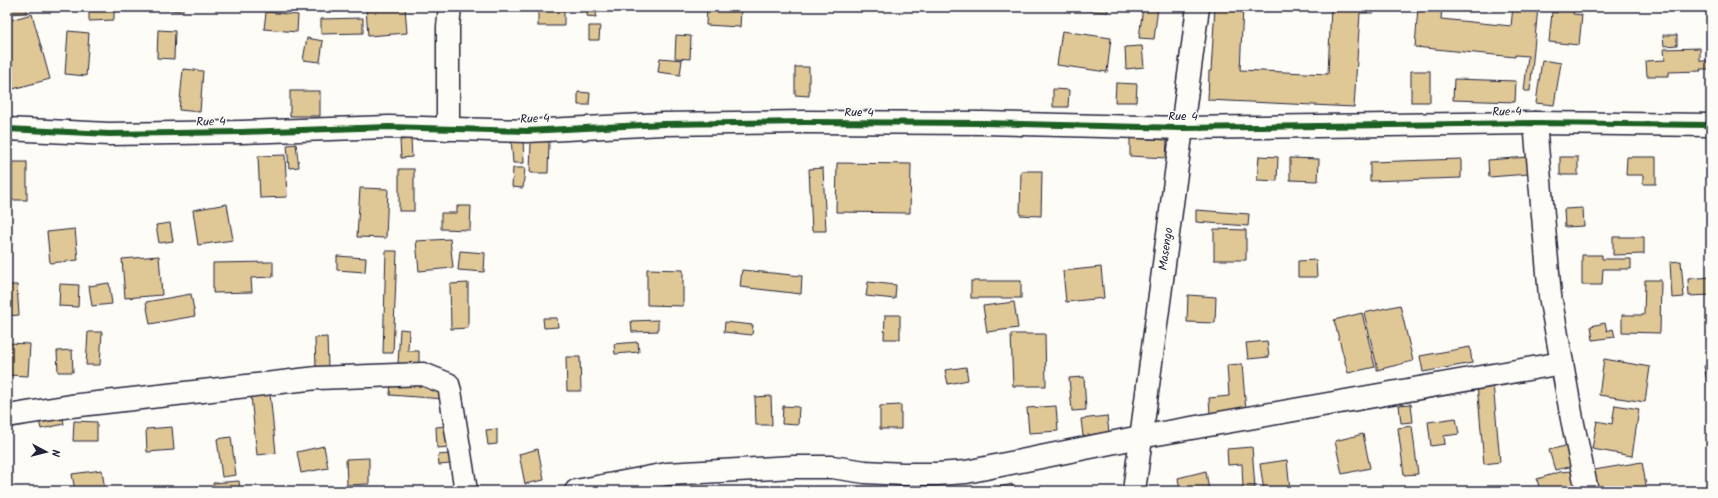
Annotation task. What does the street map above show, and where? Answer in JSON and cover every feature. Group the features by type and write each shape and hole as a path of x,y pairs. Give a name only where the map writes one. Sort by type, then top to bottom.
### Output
{"street":[{"path":"448,129 448,27 450,7"},
{"name":"Masengo","path":"1134,491 1198,7"},
{"name":"Rue 4","path":"7,129 110,134 242,132 389,127 527,131 663,124 796,122 984,123 1182,128 1535,123 1711,125"},
{"path":"1535,123 1550,296 1572,419 1588,491"},
{"path":"576,491 667,474 793,467 832,466 865,472 903,474 966,472 1140,437 1562,363"},
{"path":"7,416 94,403 317,378 423,374 448,384 466,491"}],"building":[{"path":"7,7 27,7 27,13 7,14"},
{"path":"89,7 114,7 114,20 89,21"},
{"path":"183,7 183,11 142,8"},
{"path":"405,7 407,33 368,36 366,8"},
{"path":"538,7 564,7 564,26 538,26"},
{"path":"581,7 597,7 596,17 587,16 588,11 581,10"},
{"path":"1080,7 1108,7 1108,12 1080,10"},
{"path":"1143,7 1158,7 1154,39 1139,38"},
{"path":"1215,7 1243,7 1240,70 1328,74 1331,7 1374,7 1374,13 1360,13 1354,107 1208,100"},
{"path":"1418,7 1442,7 1441,19 1511,26 1513,7 1538,7 1530,91 1524,91 1528,56 1515,55 1515,57 1415,47"},
{"path":"1558,7 1574,7 1573,14 1582,15 1579,45 1549,42 1552,12 1557,13"},
{"path":"707,8 741,10 740,27 706,25"},
{"path":"266,12 298,15 297,32 264,29"},
{"path":"32,14 50,79 13,89 7,66 7,21"},
{"path":"363,18 363,33 321,34 321,19"},
{"path":"589,26 600,26 599,40 589,40"},
{"path":"158,30 175,31 174,59 157,58"},
{"path":"68,31 89,33 86,76 65,74"},
{"path":"1062,31 1111,38 1107,72 1057,65"},
{"path":"676,35 691,36 690,59 675,58"},
{"path":"1663,35 1677,35 1677,45 1664,46"},
{"path":"307,38 323,41 320,62 303,60"},
{"path":"1142,46 1144,67 1126,69 1125,47"},
{"path":"1700,48 1700,61 1711,61 1711,69 1700,69 1701,71 1669,72 1669,76 1647,76 1646,61 1665,60 1664,49"},
{"path":"660,58 682,60 680,75 658,72"},
{"path":"1542,60 1561,63 1554,105 1536,103"},
{"path":"795,67 809,67 809,96 795,95"},
{"path":"183,69 203,71 200,112 179,110"},
{"path":"1411,71 1430,71 1430,102 1411,102"},
{"path":"1454,79 1516,81 1515,102 1453,100"},
{"path":"1116,83 1137,84 1136,102 1115,102"},
{"path":"1053,89 1069,90 1068,107 1053,107"},
{"path":"290,91 320,91 320,116 290,116"},
{"path":"578,92 590,93 589,105 578,105"},
{"path":"523,137 524,163 513,163 511,138"},
{"path":"1130,138 1167,140 1166,158 1130,156"},
{"path":"411,139 412,157 401,158 400,140"},
{"path":"531,141 549,141 548,173 530,173"},
{"path":"296,144 299,167 289,168 287,145"},
{"path":"285,155 287,197 260,198 258,156"},
{"path":"1259,156 1278,157 1277,181 1257,180"},
{"path":"1528,157 1529,174 1489,177 1488,160"},
{"path":"1560,157 1578,157 1578,175 1560,175"},
{"path":"1627,157 1656,157 1656,184 1643,184 1643,175 1626,175"},
{"path":"1290,158 1319,159 1318,181 1290,180"},
{"path":"1461,159 1461,178 1370,181 1370,162"},
{"path":"12,162 27,162 27,200 12,200"},
{"path":"837,163 911,164 910,213 836,212"},
{"path":"513,168 525,168 523,188 512,187"},
{"path":"823,168 826,231 812,231 809,169"},
{"path":"399,169 414,169 414,211 399,211"},
{"path":"1021,171 1042,171 1041,216 1020,215"},
{"path":"360,188 388,189 386,238 357,237"},
{"path":"227,204 233,240 198,245 193,210"},
{"path":"457,206 471,206 470,230 441,229 441,213 457,213"},
{"path":"1583,208 1584,226 1565,227 1564,209"},
{"path":"1196,210 1249,214 1248,226 1196,222"},
{"path":"170,223 173,241 159,243 156,225"},
{"path":"75,229 78,260 50,263 47,232"},
{"path":"1214,229 1246,230 1246,260 1214,260"},
{"path":"1613,237 1644,237 1644,254 1613,255"},
{"path":"450,239 453,268 419,271 416,241"},
{"path":"386,251 397,251 393,353 383,353"},
{"path":"460,251 485,253 484,272 458,270"},
{"path":"1582,255 1602,255 1602,259 1631,259 1631,269 1603,269 1602,285 1582,285"},
{"path":"159,256 162,295 125,298 122,259"},
{"path":"337,256 366,258 365,272 337,270"},
{"path":"1316,260 1317,277 1298,277 1298,261"},
{"path":"1681,261 1684,297 1672,298 1670,262"},
{"path":"273,262 273,277 251,278 252,292 213,293 213,263"},
{"path":"1101,267 1104,298 1066,302 1063,271"},
{"path":"647,269 683,270 683,306 647,305"},
{"path":"742,270 802,276 801,294 740,287"},
{"path":"1711,277 1711,295 1689,296 1688,279"},
{"path":"1645,280 1661,280 1660,333 1622,332 1622,315 1644,315"},
{"path":"971,281 1021,281 1021,298 971,298"},
{"path":"868,282 896,285 895,299 866,296"},
{"path":"109,283 112,304 92,306 89,286"},
{"path":"468,283 468,328 451,329 450,284"},
{"path":"60,284 79,285 78,307 59,306"},
{"path":"7,285 17,285 19,315 7,316"},
{"path":"191,294 195,316 150,324 146,302"},
{"path":"1188,295 1216,297 1215,323 1187,322"},
{"path":"1014,302 1018,328 987,332 983,306"},
{"path":"1400,305 1413,361 1377,370 1364,313"},
{"path":"1362,313 1375,367 1348,373 1334,320"},
{"path":"885,315 900,315 900,339 884,339"},
{"path":"543,318 557,318 558,327 544,328"},
{"path":"658,320 658,331 632,332 631,321"},
{"path":"725,322 753,325 752,335 724,332"},
{"path":"1605,323 1607,331 1613,329 1615,337 1593,340 1591,326"},
{"path":"400,329 409,330 408,351 419,351 419,364 398,364"},
{"path":"88,332 102,332 100,365 86,365"},
{"path":"1011,334 1045,334 1046,386 1013,386"},
{"path":"327,337 328,367 316,368 315,338"},
{"path":"1267,341 1269,357 1248,359 1246,343"},
{"path":"638,342 639,352 615,354 614,344"},
{"path":"7,343 30,344 28,376 7,375"},
{"path":"1470,347 1472,363 1423,372 1420,356"},
{"path":"72,350 73,372 58,372 57,351"},
{"path":"566,357 580,357 581,391 567,391"},
{"path":"1604,359 1650,367 1645,402 1599,395"},
{"path":"1242,364 1246,411 1210,414 1209,398 1229,396 1227,365"},
{"path":"1711,364 1711,402 1704,366"},
{"path":"966,367 968,380 948,384 945,370"},
{"path":"1084,377 1086,410 1072,411 1069,378"},
{"path":"391,380 445,384 444,399 390,395"},
{"path":"1493,383 1500,462 1484,464 1477,384"},
{"path":"270,393 276,453 257,455 251,396"},
{"path":"771,396 772,425 756,425 755,397"},
{"path":"1411,404 1413,422 1401,423 1399,405"},
{"path":"901,405 901,429 880,429 880,406"},
{"path":"1615,405 1639,409 1632,456 1592,449 1597,421 1612,424"},
{"path":"783,406 799,407 798,425 782,424"},
{"path":"1056,406 1058,431 1029,433 1027,408"},
{"path":"61,409 64,424 41,429 38,415"},
{"path":"1107,416 1109,432 1083,436 1081,419"},
{"path":"1456,418 1459,434 1444,436 1445,444 1431,446 1428,422"},
{"path":"74,421 97,422 97,441 73,441"},
{"path":"448,426 450,447 437,448 436,427"},
{"path":"1412,426 1418,474 1404,475 1398,428"},
{"path":"172,427 174,450 147,452 146,429"},
{"path":"497,429 497,444 488,445 486,430"},
{"path":"1363,434 1370,468 1342,474 1335,441"},
{"path":"231,437 236,475 222,477 217,439"},
{"path":"1573,444 1578,465 1555,470 1549,450"},
{"path":"324,446 328,468 301,473 297,452"},
{"path":"1252,447 1255,488 1243,489 1242,464 1228,465 1227,449"},
{"path":"538,449 544,480 525,484 519,454"},
{"path":"449,454 450,464 439,465 438,455"},
{"path":"369,458 369,484 347,485 346,459"},
{"path":"1287,460 1290,491 1264,491 1260,464"},
{"path":"1642,462 1647,491 1598,491 1594,470"},
{"path":"102,470 105,491 75,491 72,474"},
{"path":"1206,471 1209,491 1180,491 1178,478"},
{"path":"1571,471 1576,491 1540,491 1537,479 1560,472"},
{"path":"239,481 240,491 214,491 213,483"},
{"path":"1012,484 1013,491 987,491 987,490"}],"cycle path":[{"path":"7,129 109,134 242,132 389,127 527,131 663,124 804,122 984,123 1182,128 1535,123 1711,125"}]}
